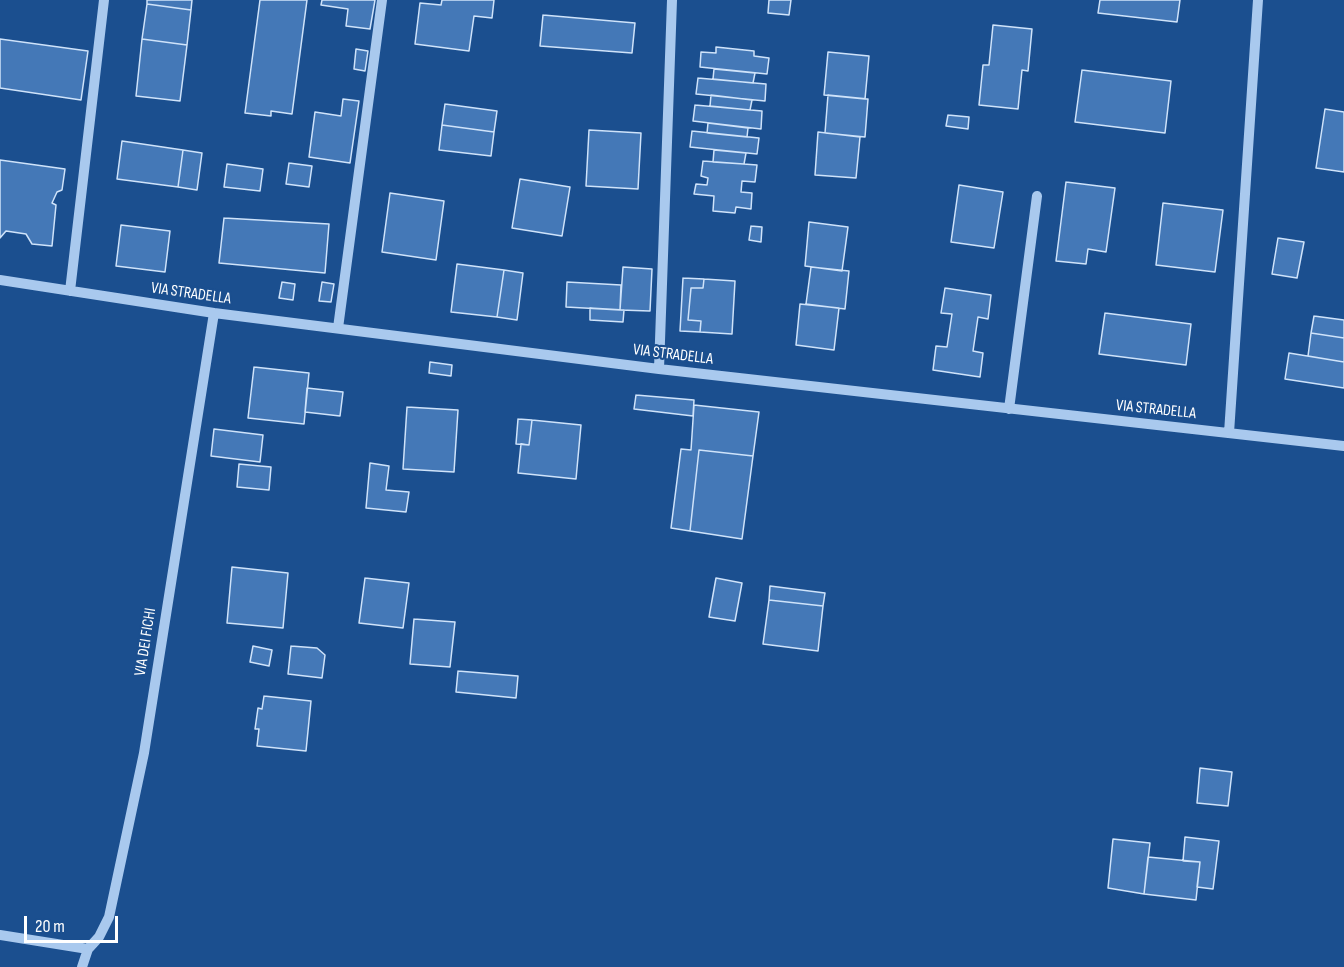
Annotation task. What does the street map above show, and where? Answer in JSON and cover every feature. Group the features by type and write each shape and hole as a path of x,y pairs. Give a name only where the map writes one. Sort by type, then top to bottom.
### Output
{"street":[{"path":"70,291 104,0"},
{"path":"338,328 382,0"},
{"path":"659,369 672,0"},
{"path":"1229,433 1258,0"},
{"path":"1009,409 1037,196"},
{"name":"VIA STRADELLA","path":"0,280 214,313 659,369 1344,446"},
{"name":"VIA DEI FICHI","path":"82,967 88,950 99,938 109,917 144,753 214,313"},
{"path":"0,935 88,950"}],"building":[{"path":"147,0 192,0 191,10 147,4"},
{"path":"260,0 307,0 292,114 271,111 271,116 245,113"},
{"path":"322,0 375,0 370,29 346,26 348,9 321,5"},
{"path":"442,0 494,0 492,18 474,16 469,51 415,44 420,3 441,5"},
{"path":"769,0 791,0 789,15 768,13"},
{"path":"1100,0 1180,0 1177,22 1098,13"},
{"path":"147,4 191,10 187,45 142,39"},
{"path":"543,15 635,23 632,53 540,46"},
{"path":"993,25 1032,29 1028,71 1022,70 1018,109 979,105 983,65 989,65"},
{"path":"0,39 88,51 81,100 0,88"},
{"path":"142,39 187,45 180,101 136,96"},
{"path":"716,47 754,51 754,56 769,58 767,74 700,67 701,52 716,53"},
{"path":"356,49 368,51 365,71 354,69"},
{"path":"828,52 869,56 865,99 824,95"},
{"path":"714,69 755,73 753,83 713,79"},
{"path":"1082,70 1171,81 1165,133 1075,122"},
{"path":"698,78 766,84 765,101 696,94"},
{"path":"711,95 752,100 750,110 710,106"},
{"path":"828,95 868,99 865,137 825,133"},
{"path":"343,99 359,101 350,163 309,157 315,112 341,116"},
{"path":"445,104 497,111 494,132 442,125"},
{"path":"695,105 762,111 761,129 693,121"},
{"path":"1325,109 1344,112 1344,172 1316,168"},
{"path":"948,115 969,117 968,129 946,126"},
{"path":"708,123 748,128 747,137 707,133"},
{"path":"442,125 494,132 491,156 439,150"},
{"path":"589,130 641,133 638,189 586,186"},
{"path":"692,131 759,138 757,154 690,147"},
{"path":"818,132 860,137 856,178 815,175"},
{"path":"122,141 183,150 178,187 117,179"},
{"path":"183,150 202,153 197,190 178,187"},
{"path":"714,150 746,153 744,164 713,162"},
{"path":"0,160 65,169 62,190 57,192 52,203 56,205 52,246 32,244 26,234 6,231 0,238"},
{"path":"703,161 757,165 755,182 742,181 741,192 752,193 751,209 736,207 735,213 713,211 714,196 694,194 696,184 707,185 708,178 701,176"},
{"path":"289,163 312,166 309,187 286,184"},
{"path":"227,164 263,169 260,191 224,187"},
{"path":"520,179 570,187 562,236 512,228"},
{"path":"1066,182 1115,188 1106,252 1088,249 1086,264 1056,261"},
{"path":"959,185 1003,192 994,248 951,242"},
{"path":"390,193 444,201 436,260 382,252"},
{"path":"1163,203 1223,210 1215,272 1156,265"},
{"path":"224,218 329,224 325,273 219,263"},
{"path":"809,222 848,227 842,271 805,266"},
{"path":"121,225 170,231 165,272 116,266"},
{"path":"751,226 762,227 761,242 749,240"},
{"path":"1278,238 1304,242 1297,278 1272,274"},
{"path":"457,264 504,270 497,317 451,312"},
{"path":"623,267 652,269 650,311 620,310"},
{"path":"811,267 849,271 845,309 806,304"},
{"path":"504,270 523,273 517,320 497,317"},
{"path":"683,278 704,279 703,288 691,288 688,320 701,321 700,332 680,331"},
{"path":"704,279 735,281 732,334 700,332 701,321 688,320 691,288 703,288"},
{"path":"282,282 295,284 293,300 279,298"},
{"path":"322,282 334,284 331,302 319,301"},
{"path":"567,282 621,285 620,310 566,307"},
{"path":"945,288 991,295 988,319 978,317 973,351 983,353 980,377 933,370 936,346 947,347 952,314 941,313"},
{"path":"800,304 839,308 834,350 796,345"},
{"path":"590,308 624,310 623,322 590,320"},
{"path":"1105,313 1191,324 1186,365 1099,354"},
{"path":"1314,316 1344,320 1344,338 1311,333"},
{"path":"1311,333 1344,338 1344,362 1308,356"},
{"path":"1289,353 1344,362 1344,388 1285,379"},
{"path":"430,362 452,365 451,376 429,373"},
{"path":"254,367 309,373 304,424 248,418"},
{"path":"307,388 343,392 340,416 305,412"},
{"path":"636,395 694,400 693,416 634,409"},
{"path":"694,405 759,412 753,456 699,450 690,531 671,528 681,449 691,450"},
{"path":"407,407 458,410 454,472 403,469"},
{"path":"518,419 532,420 529,445 516,444"},
{"path":"532,420 581,425 576,479 518,473 521,444 529,445"},
{"path":"214,429 263,435 260,462 211,456"},
{"path":"699,450 753,456 742,539 690,531"},
{"path":"370,463 389,466 386,490 409,492 406,512 366,508"},
{"path":"239,464 271,467 269,490 237,487"},
{"path":"232,567 288,573 283,628 227,623"},
{"path":"365,578 409,583 403,628 359,623"},
{"path":"716,578 742,583 735,621 709,617"},
{"path":"770,586 825,593 823,606 769,600"},
{"path":"769,600 823,606 818,651 763,644"},
{"path":"414,619 455,622 450,667 410,664"},
{"path":"253,646 272,650 269,666 250,662"},
{"path":"291,646 317,648 325,655 322,678 288,674"},
{"path":"458,671 518,676 516,698 456,692"},
{"path":"264,696 311,701 306,751 257,746 259,729 255,729 258,708 262,709"},
{"path":"1200,768 1232,772 1228,806 1197,803"},
{"path":"1185,837 1219,841 1213,889 1197,887 1200,862 1183,861"},
{"path":"1113,839 1150,843 1144,894 1108,888"},
{"path":"1148,857 1200,862 1196,900 1144,894"}]}
